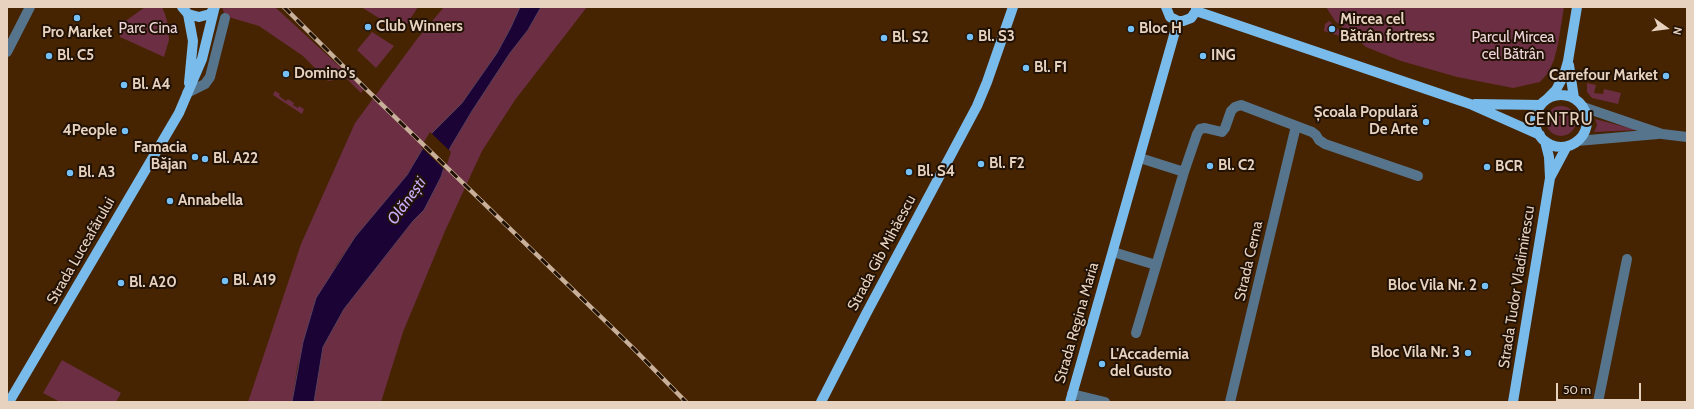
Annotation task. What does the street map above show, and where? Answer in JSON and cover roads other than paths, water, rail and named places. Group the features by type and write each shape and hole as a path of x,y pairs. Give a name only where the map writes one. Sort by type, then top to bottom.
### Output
{"main road":[{"name":"Strada Gib Mihăescu","path":"821,402 977,106 1013,7"},
{"path":"1166,7 1170,16 1178,21 1190,18 1196,9 1470,104 1542,138 1552,145 1567,146 1577,141 1582,135 1587,121 1583,107 1574,98 1561,95 1544,102 1470,104"},
{"path":"1542,138 1537,128 1537,112 1561,82 1568,61 1577,7"},
{"path":"185,11 199,18 214,8"},
{"name":"Strada Luceafărului","path":"10,402 173,124 202,59 214,8"},
{"name":"Strada Luceafărului","path":"185,11 193,41 187,93"},
{"name":"Strada Regina Maria","path":"1071,398 1178,21"},
{"path":"1568,61 1574,98"},
{"name":"Strada Tudor Vladimirescu","path":"1513,402 1550,178 1549,157 1542,138"},
{"name":"Strada Tudor Vladimirescu","path":"1550,178 1567,146"},
{"path":"826,402 828,388"}],"street":[{"path":"7,52 30,7"},
{"path":"187,93 205,84 210,77 226,18"},
{"path":"1136,333 1184,172 1197,134 1204,128 1222,132 1231,111 1235,107 1241,105 1312,132 1325,144 1418,176"},
{"path":"1583,107 1662,134"},
{"name":"Strada Cerna","path":"1230,402 1296,126"},
{"path":"1577,141 1662,134 1687,137"},
{"path":"1140,158 1184,172"},
{"name":"Strada Regina Maria","path":"1113,252 1156,265"},
{"path":"1598,402 1627,259"},
{"path":"1071,398 1105,402"}],"water":[{"name":"Olănești","path":"520,7 541,7 528,30 510,53 472,111 450,148 441,177 424,210 413,221 344,309 323,347 314,402 292,402 303,342 316,298 355,237 407,175 432,133 462,103 497,53"}],"railway":[{"path":"284,7 367,90 633,348 686,402"}],"place":[{"name":"Pro Market","path":"77,18"},
{"name":"Club Winners","path":"368,27"},
{"name":"Bloc H","path":"1131,29"},
{"name":"Mircea cel Bătrân fortress","path":"1332,29"},
{"name":"Bl. S3","path":"970,37"},
{"name":"Bl. S2","path":"884,38"},
{"name":"Bl. C5","path":"49,56"},
{"name":"ING","path":"1203,56"},
{"name":"Bl. F1","path":"1026,68"},
{"name":"Domino's","path":"286,74"},
{"name":"Carrefour Market","path":"1666,76"},
{"name":"Bl. A4","path":"124,85"},
{"name":"Școala Populară De Arte","path":"1426,122"},
{"name":"4People","path":"125,131"},
{"name":"Famacia Băjan","path":"195,157"},
{"name":"Bl. A22","path":"205,159"},
{"name":"Bl. F2","path":"981,164"},
{"name":"Bl. C2","path":"1210,166"},
{"name":"BCR","path":"1487,167"},
{"name":"Bl. S4","path":"909,172"},
{"name":"Bl. A3","path":"70,173"},
{"name":"Annabella","path":"170,201"},
{"name":"Bl. A19","path":"225,281"},
{"name":"Bl. A20","path":"121,283"},
{"name":"Bloc Vila Nr. 2","path":"1485,286"},
{"name":"Bloc Vila Nr. 3","path":"1468,353"},
{"name":"L'Accademia del Gusto","path":"1102,364"}],"district":[{"name":"CENTRU","path":"1559,120"}],"park label":[{"name":"Parc Cina","path":"148,29"},
{"name":"Parcul Mircea cel Bătrân","path":"1513,46"}]}
